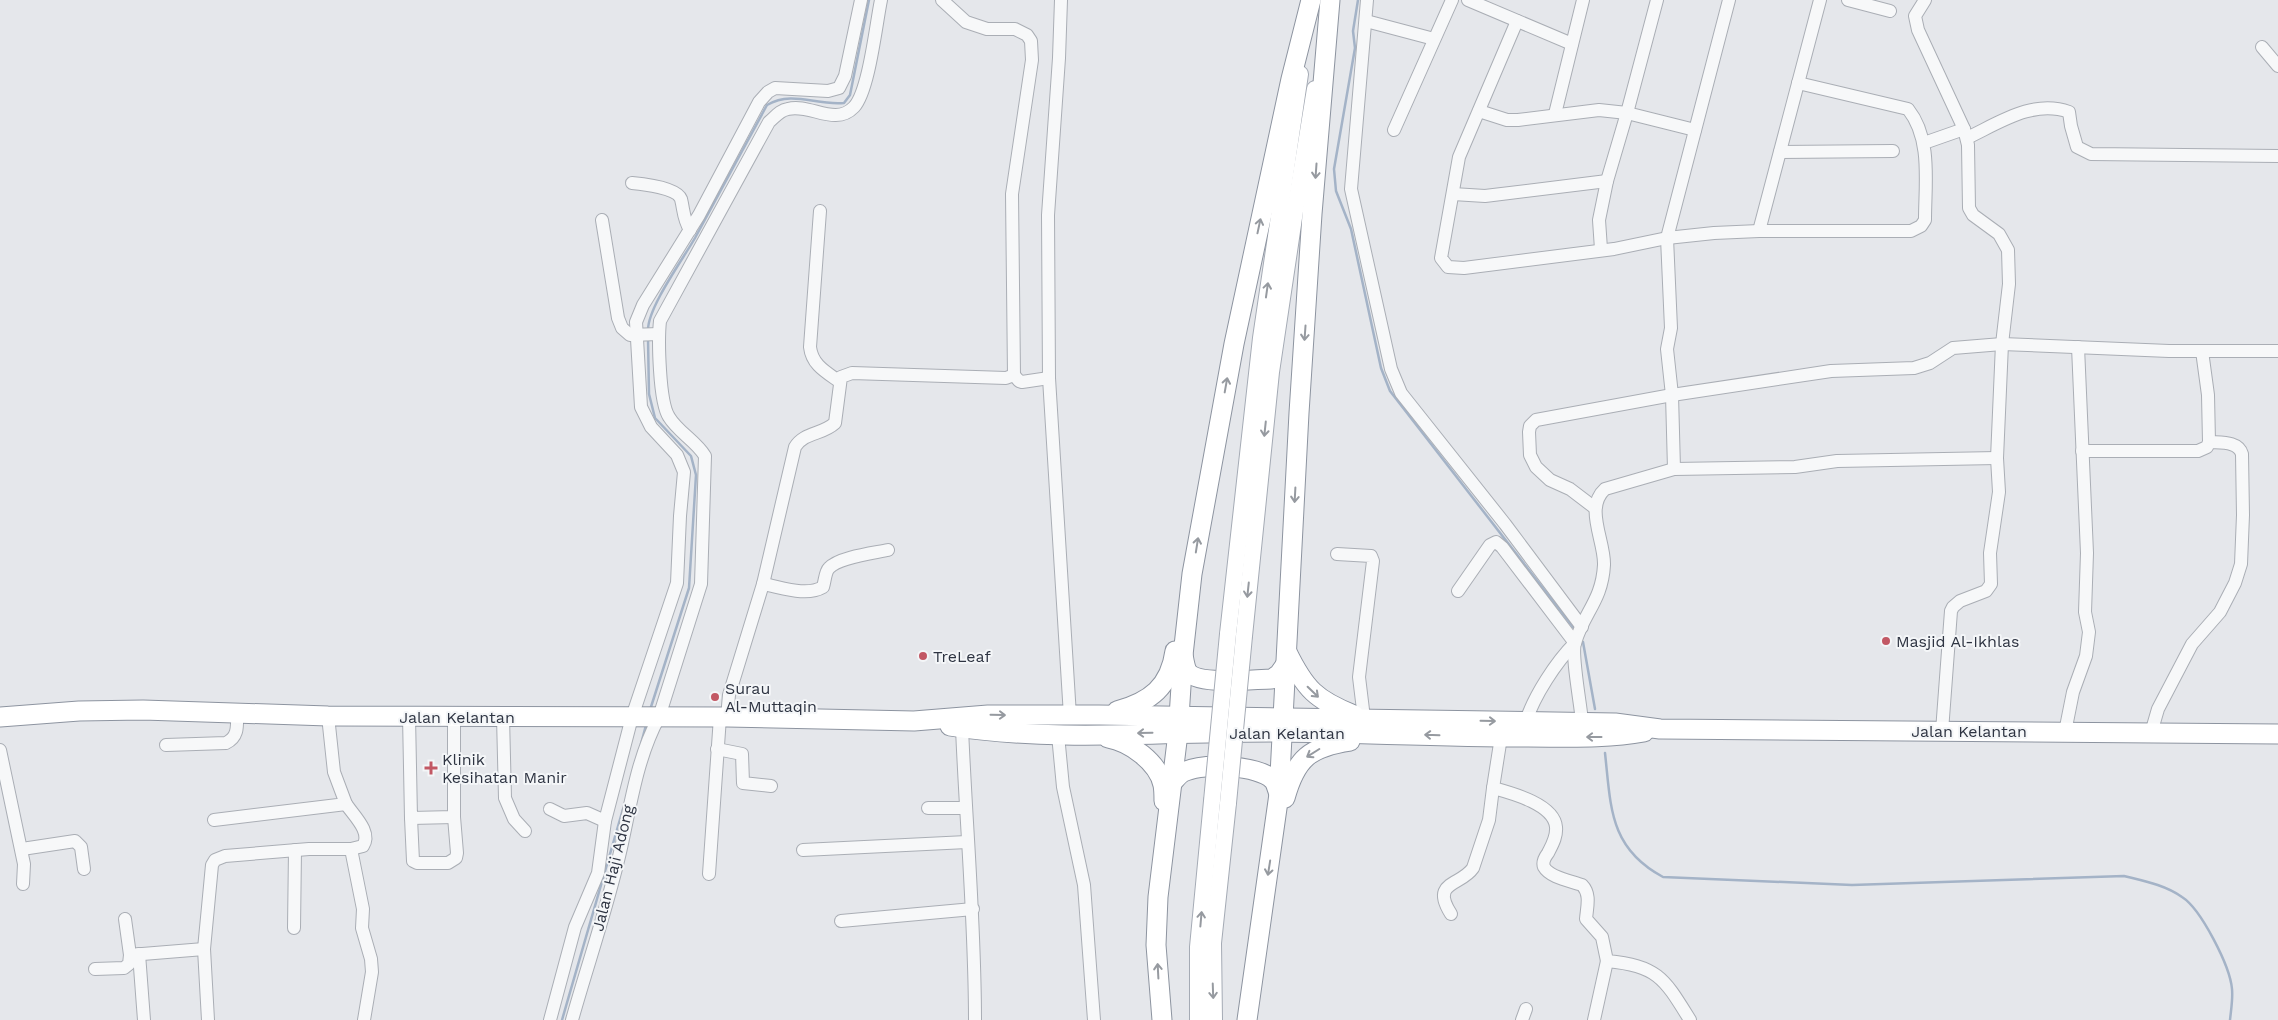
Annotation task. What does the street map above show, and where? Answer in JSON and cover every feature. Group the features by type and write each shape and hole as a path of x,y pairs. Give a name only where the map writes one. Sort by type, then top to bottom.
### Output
{"highway":[{"path":"1162,1020 1156,945 1158,897 1178,725 1192,574 1234,344 1287,97 1311,0"},
{"path":"1247,1020 1279,794 1312,224 1330,0"},
{"path":"1099,716 1131,707 1151,698 1169,674 1174,662 1182,607 1192,574"},
{"path":"1183,655 1187,670 1194,676 1208,680 1272,679 1279,674 1286,658"},
{"path":"1286,658 1303,682 1321,700 1364,718"},
{"name":"Jalan Kelantan","path":"0,717 79,711 237,712 328,716 723,717 914,720 988,715 1067,728 1099,716 1178,725"},
{"name":"Jalan Kelantan","path":"1282,725 1364,718 1615,723 1660,729 2278,734"},
{"name":"Jalan Kelantan","path":"914,720 962,728 1282,725 1394,734 1501,737 1616,737 1660,729"},
{"path":"1067,728 1110,738 1135,749 1152,766 1163,784 1164,845"},
{"path":"1275,830 1296,767 1312,752 1331,744 1394,734"},
{"path":"1171,784 1186,770 1207,767 1252,769 1262,772 1274,780 1279,794"}],"main road":[{"path":"1214,1020 1213,944 1220,802 1261,338 1311,0"},
{"path":"1236,635 1294,211 1330,0"},
{"path":"1198,1020 1198,947 1220,802"}],"street":[{"path":"646,717 677,583 680,516 684,481 682,463 677,455 650,427 641,407 636,322 643,305 690,230 759,102 768,92 775,88 828,91 839,88 845,76 861,0"},
{"path":"550,1020 575,927 598,873 612,847 605,821 700,584 705,456 701,449 668,416 663,401 656,334 660,320 729,199 770,122 787,108 800,108 832,116 840,115 853,108 866,79 881,0"},
{"path":"942,0 966,22 987,29 1014,29 1026,35 1031,41 1032,60 1012,194 1018,378"},
{"path":"1061,0 1059,58 1048,215 1046,379 1067,728 1064,787 1084,885 1094,1020"},
{"path":"1367,0 1351,189 1393,376 1401,393 1505,524 1582,627"},
{"path":"1394,130 1452,0"},
{"path":"1468,0 1572,44"},
{"path":"1555,114 1583,0"},
{"path":"1601,249 1599,220 1606,181 1627,114 1657,0"},
{"path":"1674,469 1672,395 1667,349 1671,328 1667,238 1729,0"},
{"path":"1759,230 1820,0"},
{"path":"1848,0 1890,11"},
{"path":"1925,0 1915,16 1918,30 1965,133 1969,208 1973,215 1999,234 2008,250 2009,284 2002,344 1997,458 1999,492 1990,553 1991,584 1986,592 1960,601 1951,611 1942,731"},
{"path":"1366,21 1434,39"},
{"path":"1517,21 1459,157 1441,258 1448,267 1464,268 1601,249 1614,249 1667,238 1759,230 1911,232 1921,226 1925,220 1924,143 1916,119 1908,109 1798,83"},
{"path":"2262,48 2278,66"},
{"path":"1924,143 1965,133 2021,112 2041,107 2055,107 2070,112 2071,126 2077,147 2091,154 2278,156"},
{"path":"1478,111 1507,120 1599,110 1627,114 1695,130"},
{"path":"1780,152 1893,151"},
{"path":"1453,194 1485,196 1606,181"},
{"path":"632,183 650,185 677,194 681,200 683,215 690,230"},
{"path":"820,211 810,347 814,360 820,368 840,382"},
{"path":"602,220 618,318 622,328 630,335 656,334"},
{"path":"1595,508 1570,489 1550,480 1536,467 1530,455 1530,426 1542,417 1831,371 1914,368 1930,363 1954,348 2002,344 2202,351 2278,351"},
{"path":"2065,732 2072,692 2086,656 2089,632 2085,612 2087,553 2078,347"},
{"path":"2082,451 2198,451 2207,447 2209,442 2208,395 2202,351"},
{"path":"709,874 716,749 729,695 763,584 795,447 799,440 828,429 835,423 840,382 843,375 852,373 1046,379"},
{"path":"2151,733 2158,709 2192,644 2220,612 2235,583 2241,564 2244,514 2241,450 2233,444 2209,442"},
{"path":"1526,721 1531,706 1567,651 1575,643 1603,582 1604,554 1595,508 1599,495 1605,489 1674,469 1795,467 1837,461 1997,458"},
{"path":"1458,591 1490,545 1496,542 1502,547 1575,643 1582,722"},
{"path":"763,584 807,592 816,590 823,586 828,569 833,564 841,560 888,550"},
{"path":"1337,554 1371,556 1373,561 1358,678 1364,718"},
{"path":"166,745 226,743 232,740 236,734 237,712"},
{"path":"208,1020 204,949 212,865 215,860 225,856 295,850 351,849 363,846 366,836 363,828 346,804 334,772 328,716"},
{"path":"409,716 413,861 417,863 448,863 456,858 454,716"},
{"path":"503,717 505,798 514,819 525,831"},
{"name":"Jalan Haji Adong","path":"572,1020 612,847 631,798 648,737 646,717"},
{"path":"962,728 967,842 973,909 975,1020"},
{"path":"1451,914 1444,903 1446,890 1451,882 1468,874 1472,868 1489,820 1501,737"},
{"path":"716,749 742,754 743,783 771,786"},
{"path":"0,750 22,849 24,864 23,884"},
{"path":"1493,788 1528,799 1548,812 1556,825 1555,837 1543,862 1544,867 1551,873 1582,885 1588,893 1586,919 1602,937 1607,960 1598,993 1594,1020"},
{"path":"214,820 346,804"},
{"path":"928,808 965,808"},
{"path":"550,809 564,816 587,813 605,821"},
{"path":"411,818 454,817"},
{"path":"22,849 75,841 81,848 84,869"},
{"path":"803,850 967,842"},
{"path":"351,849 363,909 362,928 372,966 371,984 364,1020"},
{"path":"294,928 295,850"},
{"path":"842,921 973,909"},
{"path":"125,919 135,955 144,1020"},
{"path":"135,955 204,949"},
{"path":"95,969 124,968 135,955"},
{"path":"1607,960 1634,963 1656,974 1672,990 1690,1020"}],"waterway":[{"path":"648,330 660,296 695,238 767,105 786,99 844,103 850,95 869,0"},
{"path":"1358,0 1353,31 1355,48 1334,169 1336,191 1351,229 1381,368 1390,391 1573,627"},
{"path":"648,338 649,394 655,418 691,456 696,475 689,588 650,710"},
{"path":"1583,642 1595,709"},
{"path":"641,744 646,725"},
{"path":"1605,753 1612,808 1622,839 1645,866 1663,877 1852,885 2124,876 2169,889 2190,903 2198,913 2220,953 2232,989 2230,1020"},
{"path":"562,1020 623,809"}],"place":[{"name":"Masjid Al-Ikhlas","path":"1886,641"},
{"name":"TreLeaf","path":"923,656"},
{"name":"Surau Al-Muttaqin","path":"715,697"},
{"name":"Klinik Kesihatan Manir","path":"431,768"}]}
